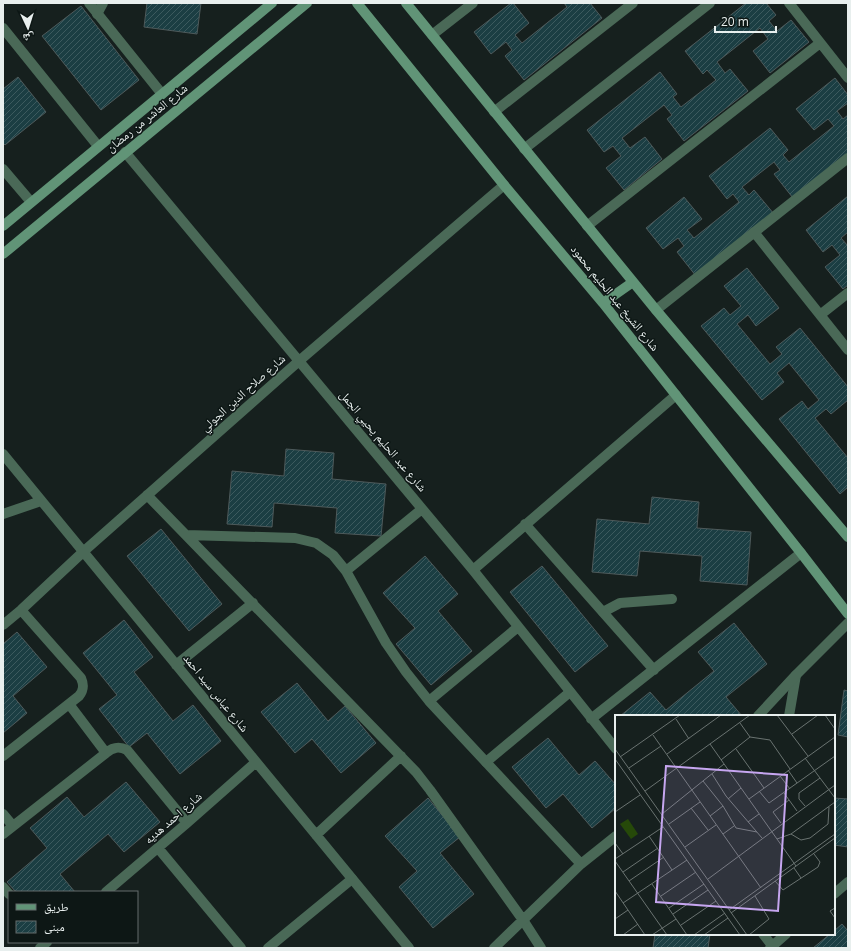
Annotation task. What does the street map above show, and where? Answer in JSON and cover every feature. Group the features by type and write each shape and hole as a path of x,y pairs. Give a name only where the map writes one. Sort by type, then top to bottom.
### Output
{"street":[{"path":"89,3 162,94"},
{"path":"97,14 102,3"},
{"name":"شارع العاشر من رمضان","path":"3,226 272,3"},
{"name":"شارع العاشر من رمضان","path":"3,254 307,3"},
{"name":"شارع الشيخ عبد الحليم محمود","path":"357,3 504,185 603,303 848,614"},
{"name":"شارع الشيخ عبد الحليم محمود","path":"406,3 656,310 846,531"},
{"path":"432,35 473,3"},
{"path":"494,112 632,3"},
{"path":"524,149 710,3"},
{"path":"789,3 848,78"},
{"path":"3,28 98,146"},
{"path":"587,226 820,43"},
{"name":"شارع عبد الحليم يحيي الجمل","path":"125,152 473,570 615,748"},
{"path":"656,310 848,158"},
{"path":"3,169 31,202"},
{"name":"شارع صلاح الدين الجولي","path":"3,625 299,360 504,185"},
{"path":"754,232 848,350"},
{"path":"603,303 633,282"},
{"path":"820,315 848,293"},
{"path":"473,570 676,395"},
{"name":"شارع عباس سيد احمد","path":"3,454 409,948"},
{"path":"147,495 401,756 430,790 523,920 541,948"},
{"path":"3,514 41,501"},
{"path":"346,571 422,509"},
{"path":"525,524 654,670"},
{"path":"186,535 295,538 316,544 333,555 346,571 386,643 406,672 429,700 581,864"},
{"path":"591,719 801,553"},
{"path":"603,612 620,603 672,600"},
{"path":"176,665 252,603"},
{"path":"3,756 82,692 83,683 81,678 21,610"},
{"path":"759,715 796,674 848,623"},
{"path":"429,700 518,627"},
{"path":"789,715 796,674"},
{"path":"486,762 570,692"},
{"path":"68,704 106,752"},
{"path":"3,834 106,752 116,747 127,750 188,823"},
{"path":"316,835 401,756"},
{"name":"شارع احمد هديه","path":"107,891 188,823 256,762"},
{"path":"3,814 13,826"},
{"path":"494,948 581,864 615,837"},
{"path":"158,848 241,948"},
{"path":"268,948 352,879"},
{"path":"835,893 848,882"},
{"path":"764,935 772,947 785,935"}],"building":[{"path":"147,3 201,3 197,34 144,27"},
{"path":"513,3 529,23 515,35 522,43 567,7 564,3 590,3 602,18 524,80 505,56 512,50 506,42 491,54 474,32"},
{"path":"746,3 766,3 776,15 769,21 777,31 791,20 809,42 770,73 753,51 768,39 760,28 717,62 725,73 730,69 748,91 684,141 667,119 672,115 664,105 622,138 630,148 645,137 662,159 624,190 606,168 621,156 613,146 604,152 587,130 660,72 677,94 673,97 681,107 716,80 707,70 703,74 685,51"},
{"path":"81,6 139,80 101,110 42,36"},
{"path":"18,77 46,112 5,145 3,143 3,89"},
{"path":"835,78 848,95 848,103 837,111 843,119 848,115 848,154 793,198 774,174 780,170 774,162 742,187 749,195 754,190 774,214 696,276 677,252 684,246 678,238 663,249 646,228 684,197 702,219 687,230 694,238 739,202 733,194 727,199 709,176 770,128 788,150 783,155 789,162 834,126 828,119 814,130 796,109"},
{"path":"848,196 848,232 841,238 848,246 848,285 843,289 825,267 840,255 832,245 823,252 806,230"},
{"path":"747,268 779,308 756,326 748,315 737,324 770,364 782,354 776,347 800,328 848,387 848,400 831,414 826,409 815,418 848,458 848,487 840,494 779,419 802,401 808,409 819,400 789,363 777,373 784,382 762,400 701,326 724,308 730,315 741,306 724,286"},
{"path":"286,449 334,453 332,479 386,484 381,536 335,533 337,508 274,503 272,527 227,524 232,471 284,476"},
{"path":"652,497 699,502 697,528 751,532 747,585 700,581 702,556 640,551 637,576 592,572 597,519 649,524"},
{"path":"161,529 222,604 189,631 127,556"},
{"path":"425,556 458,594 438,611 472,651 431,685 396,644 415,628 383,593"},
{"path":"542,566 608,646 575,672 510,592"},
{"path":"124,620 153,657 134,672 173,721 193,705 221,741 180,774 147,733 129,747 99,709 117,695 83,653"},
{"path":"734,623 767,664 726,697 741,715 621,715 650,692 666,710 714,671 698,652"},
{"path":"17,632 47,667 13,696 27,713 3,733 3,644"},
{"path":"297,683 328,721 345,706 376,743 341,773 312,739 295,753 261,712"},
{"path":"844,690 848,691 848,737 838,735"},
{"path":"548,738 579,775 595,761 615,784 615,809 592,828 563,794 546,808 512,767"},
{"path":"126,782 160,822 124,852 108,834 60,874 74,891 15,891 7,882 47,848 30,828 67,797 84,817"},
{"path":"428,798 460,837 440,853 474,894 433,928 399,887 417,871 385,836"},
{"path":"835,798 848,799 848,847 835,845"},
{"path":"842,924 848,931 848,948 813,948 829,935 835,935 835,930"},
{"path":"655,935 710,935 708,948 653,948"}]}
